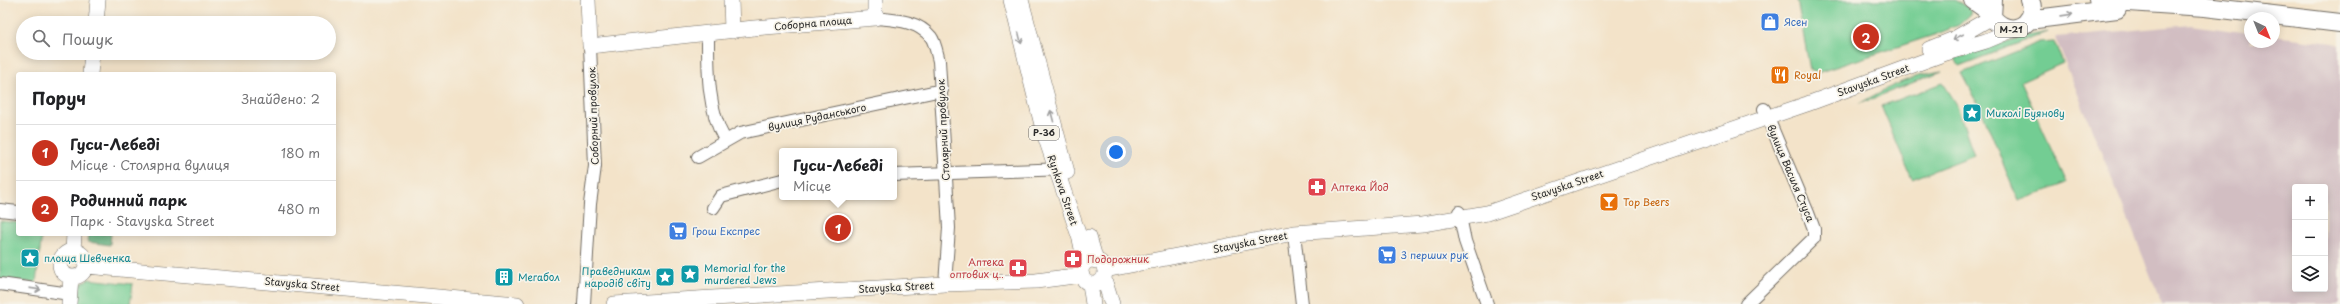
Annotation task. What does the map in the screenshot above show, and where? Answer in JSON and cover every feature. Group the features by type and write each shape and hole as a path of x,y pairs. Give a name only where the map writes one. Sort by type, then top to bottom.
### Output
{"highway":[{"name":"М-21","path":"1973,0 1992,10 2003,28 2012,30 2022,26 2028,20 2032,10 2030,0"},
{"name":"М-21","path":"2098,0 2205,7 2340,23"},
{"name":"М-21","path":"2028,20 2149,4"}],"main road":[{"path":"97,16 98,0"},
{"name":"Соборний провулок","path":"588,0 590,46"},
{"path":"731,0 732,31"},
{"path":"875,0 875,18"},
{"name":"Rynkova Street","path":"1011,0 1044,133 1062,169"},
{"name":"Rynkova Street","path":"1021,0 1062,169 1095,270 1112,304"},
{"name":"Stavyska Street","path":"1766,113 1954,39 1992,10"},
{"name":"Соборна площа","path":"590,46 708,33 875,18"},
{"name":"Stavyska Street","path":"614,304 945,284 1036,281 1294,233 1423,224 1505,207 1766,113 1986,41 2012,30"},
{"path":"90,72 91,60"},
{"name":"Stavyska Street","path":"1095,270 1294,227 1460,216"},
{"path":"73,251 74,236"},
{"path":"73,251 84,256 86,266 80,275 71,277 64,273 61,265 66,254 73,251"},
{"name":"Stavyska Street","path":"86,266 433,301 517,304"},
{"name":"Rynkova Street","path":"1093,304 1095,270"},
{"path":"69,299 71,277"}],"street":[{"name":"Столярний провулок","path":"875,18 903,21 916,26 931,38 939,61 942,90 945,173 949,228 945,284"},
{"path":"708,33 708,74 718,128 725,140"},
{"name":"Соборний провулок","path":"584,304 590,204 595,166 590,46"},
{"name":"вулиця Руданського","path":"698,158 725,140 740,133 942,90"},
{"name":"вулиця Василя Стуса","path":"1746,304 1814,238 1814,229 1808,213 1766,113"},
{"path":"897,175 1062,169"},
{"path":"713,208 721,196 779,181"},
{"path":"0,210 16,212"},
{"path":"1460,216 1465,241 1488,304"},
{"path":"1294,233 1302,304"},
{"path":"0,284 69,299"}],"shaded area":[{"path":"2191,25 2244,32 2244,48 2280,48 2280,37 2340,44 2340,304 2162,304 2055,37"}],"green space":[{"path":"1797,0 1954,0 1969,7 1971,14 1959,25 1937,34 1817,73 1810,70"},
{"path":"2048,32 1959,66 1955,58 2022,37"},
{"path":"2054,41 2063,63 2021,82 2067,183 2018,201 1982,111 1962,73 2040,42"},
{"path":"1942,71 1859,104 1899,83"},
{"path":"1943,83 1956,103 1974,155 1912,179 1881,106"},
{"path":"0,221 16,223 16,236 42,236 36,283 0,279"},
{"path":"89,236 111,236 110,245 88,242"},
{"path":"88,279 133,284 130,304 78,304 80,285"}],"place":[{"name":"Ясен","path":"1770,22"},
{"name":"Родинний парк","path":"1866,37"},
{"name":"Royal","path":"1780,75"},
{"name":"Миколі Буянову","path":"1972,113"},
{"name":"Аптека Йод","path":"1317,187"},
{"name":"Top Beers","path":"1609,202"},
{"name":"Гуси-Лебеді","path":"838,228"},
{"name":"Грош Експрес","path":"678,231"},
{"name":"З перших рук","path":"1387,255"},
{"name":"площа Шевченка","path":"30,258"},
{"name":"Подорожник","path":"1073,259"},
{"name":"Аптека оптових ц..","path":"1018,268"},
{"name":"Memorial for the murdered Jews","path":"690,274"},
{"name":"Мегабол","path":"504,277"},
{"name":"Праведникам народів світу","path":"665,277"}]}
